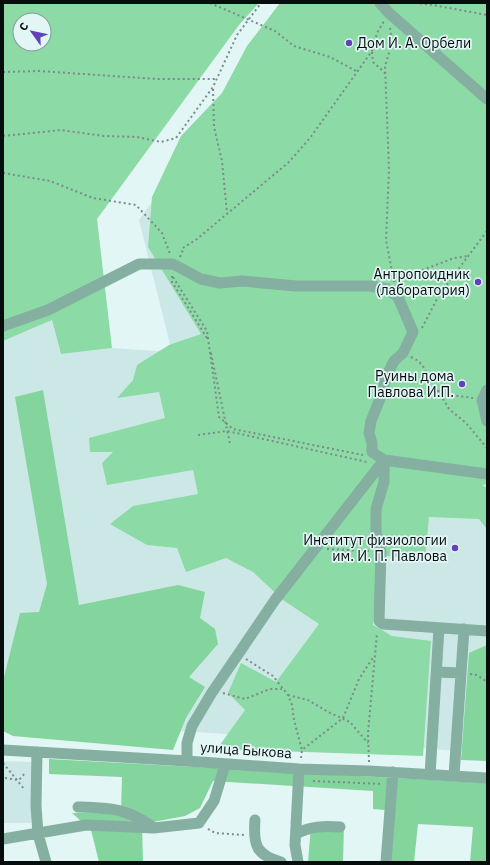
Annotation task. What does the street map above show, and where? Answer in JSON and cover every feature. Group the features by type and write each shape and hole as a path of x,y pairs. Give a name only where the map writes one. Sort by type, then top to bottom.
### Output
{"street":[{"path":"380,3 389,13 487,98"},
{"path":"3,326 48,310 140,264 174,267 201,279 220,283 242,281 296,286 370,286 387,289 398,297 413,332 403,353 394,361 386,378 383,391 371,421 369,433 372,443 372,452 382,459 487,474"},
{"path":"485,395 487,421"},
{"path":"187,761 187,743 192,726 215,688 275,600 318,543 367,484 382,459"},
{"path":"382,459 384,482 376,508 376,533 382,552 379,621 384,624 487,630"},
{"path":"430,774 439,628"},
{"path":"454,776 464,629"},
{"path":"437,672 461,673"},
{"name":"улица Быкова","path":"3,750 299,769 393,772 487,778"},
{"path":"37,752 36,806 38,834 46,862"},
{"path":"3,839 86,825 154,828 199,823 214,801 225,764"},
{"path":"298,862 295,845 299,769"},
{"path":"386,862 393,772"},
{"path":"78,807 115,808 139,817 154,828"},
{"path":"255,820 254,836 258,850 267,858 281,862"},
{"path":"296,834 306,829 321,826 340,827"}],"path":[{"path":"210,3 275,31 294,46 330,57 358,72"},
{"path":"3,136 61,130 104,136 138,137 161,142 176,138 213,87 237,35 261,3"},
{"path":"414,3 433,4 487,15"},
{"path":"230,444 208,339 172,282 174,267 184,247 197,239 289,162 310,138 372,51 377,33 389,13"},
{"path":"389,13 392,44 385,66 389,170 386,240 398,297"},
{"path":"372,51 373,62 386,74"},
{"path":"3,72 39,71 157,80 217,79"},
{"path":"213,87 214,127 222,161 227,214"},
{"path":"3,173 50,181 93,198 136,205 162,233 174,267"},
{"path":"413,332 422,327 439,295 470,256 487,231"},
{"path":"388,282 454,258 470,256"},
{"path":"208,339 219,417 233,429 382,459"},
{"path":"403,353 419,361 424,368 429,385 444,394 485,395"},
{"path":"438,390 449,409 466,423 487,448"},
{"path":"198,435 227,431 374,463 382,459"},
{"path":"318,543 326,549 338,551 382,552"},
{"path":"369,771 368,744 379,621"},
{"path":"238,654 273,676 288,695 292,705 294,720 302,750 299,769"},
{"path":"302,750 343,718 359,680 375,655"},
{"path":"461,673 477,675 487,682"},
{"path":"215,688 225,694 245,699 270,689 283,688"},
{"path":"288,695 308,700 328,712 350,722 368,744"},
{"path":"3,763 19,780 36,806"},
{"path":"5,778 19,780"},
{"path":"199,823 215,833 254,836"}],"shaded area":[{"path":"291,3 487,3 487,753 3,718 3,341 52,320 61,354 112,348 172,352 139,220"},
{"path":"3,761 33,762 31,823 3,823"}],"green space":[{"path":"3,3 259,3 239,25 97,219 112,348 61,354 52,320 3,341"},
{"path":"280,3 487,3 487,484 482,485 487,488 487,529 479,519 429,517 425,560 378,555 373,625 392,636 431,641 423,756 217,749 245,710 228,693 241,663 276,682 319,624 283,600 253,572 226,558 186,572 177,548 147,545 110,524 133,506 198,494 193,470 107,485 102,463 113,452 90,452 89,438 165,418 159,392 117,398 133,380 137,365 169,345 201,334 148,247 152,197 181,136 222,93 247,46"},
{"path":"43,390 79,605 178,585 205,592 200,618 215,629 218,644 189,677 205,687 186,718 173,750 13,736 3,731 3,681 20,613 39,612 47,584 15,397"},
{"path":"487,645 487,761 461,760 469,653"},
{"path":"49,759 487,783 487,862 470,862 473,827 418,824 414,862 382,862 385,810 373,809 373,791 213,781 200,808 185,816 142,824 143,862 99,862 91,830 72,813 121,812 122,777 49,774"},
{"path":"311,825 344,825 343,862 308,862"}],"place":[{"name":"Дом И. А. Орбели","path":"349,43"},
{"name":"Антропоидник (лаборатория)","path":"478,282"},
{"name":"Руины дома Павлова И.П.","path":"462,384"},
{"name":"Институт физиологии им. И. П. Павлова","path":"455,548"}]}
